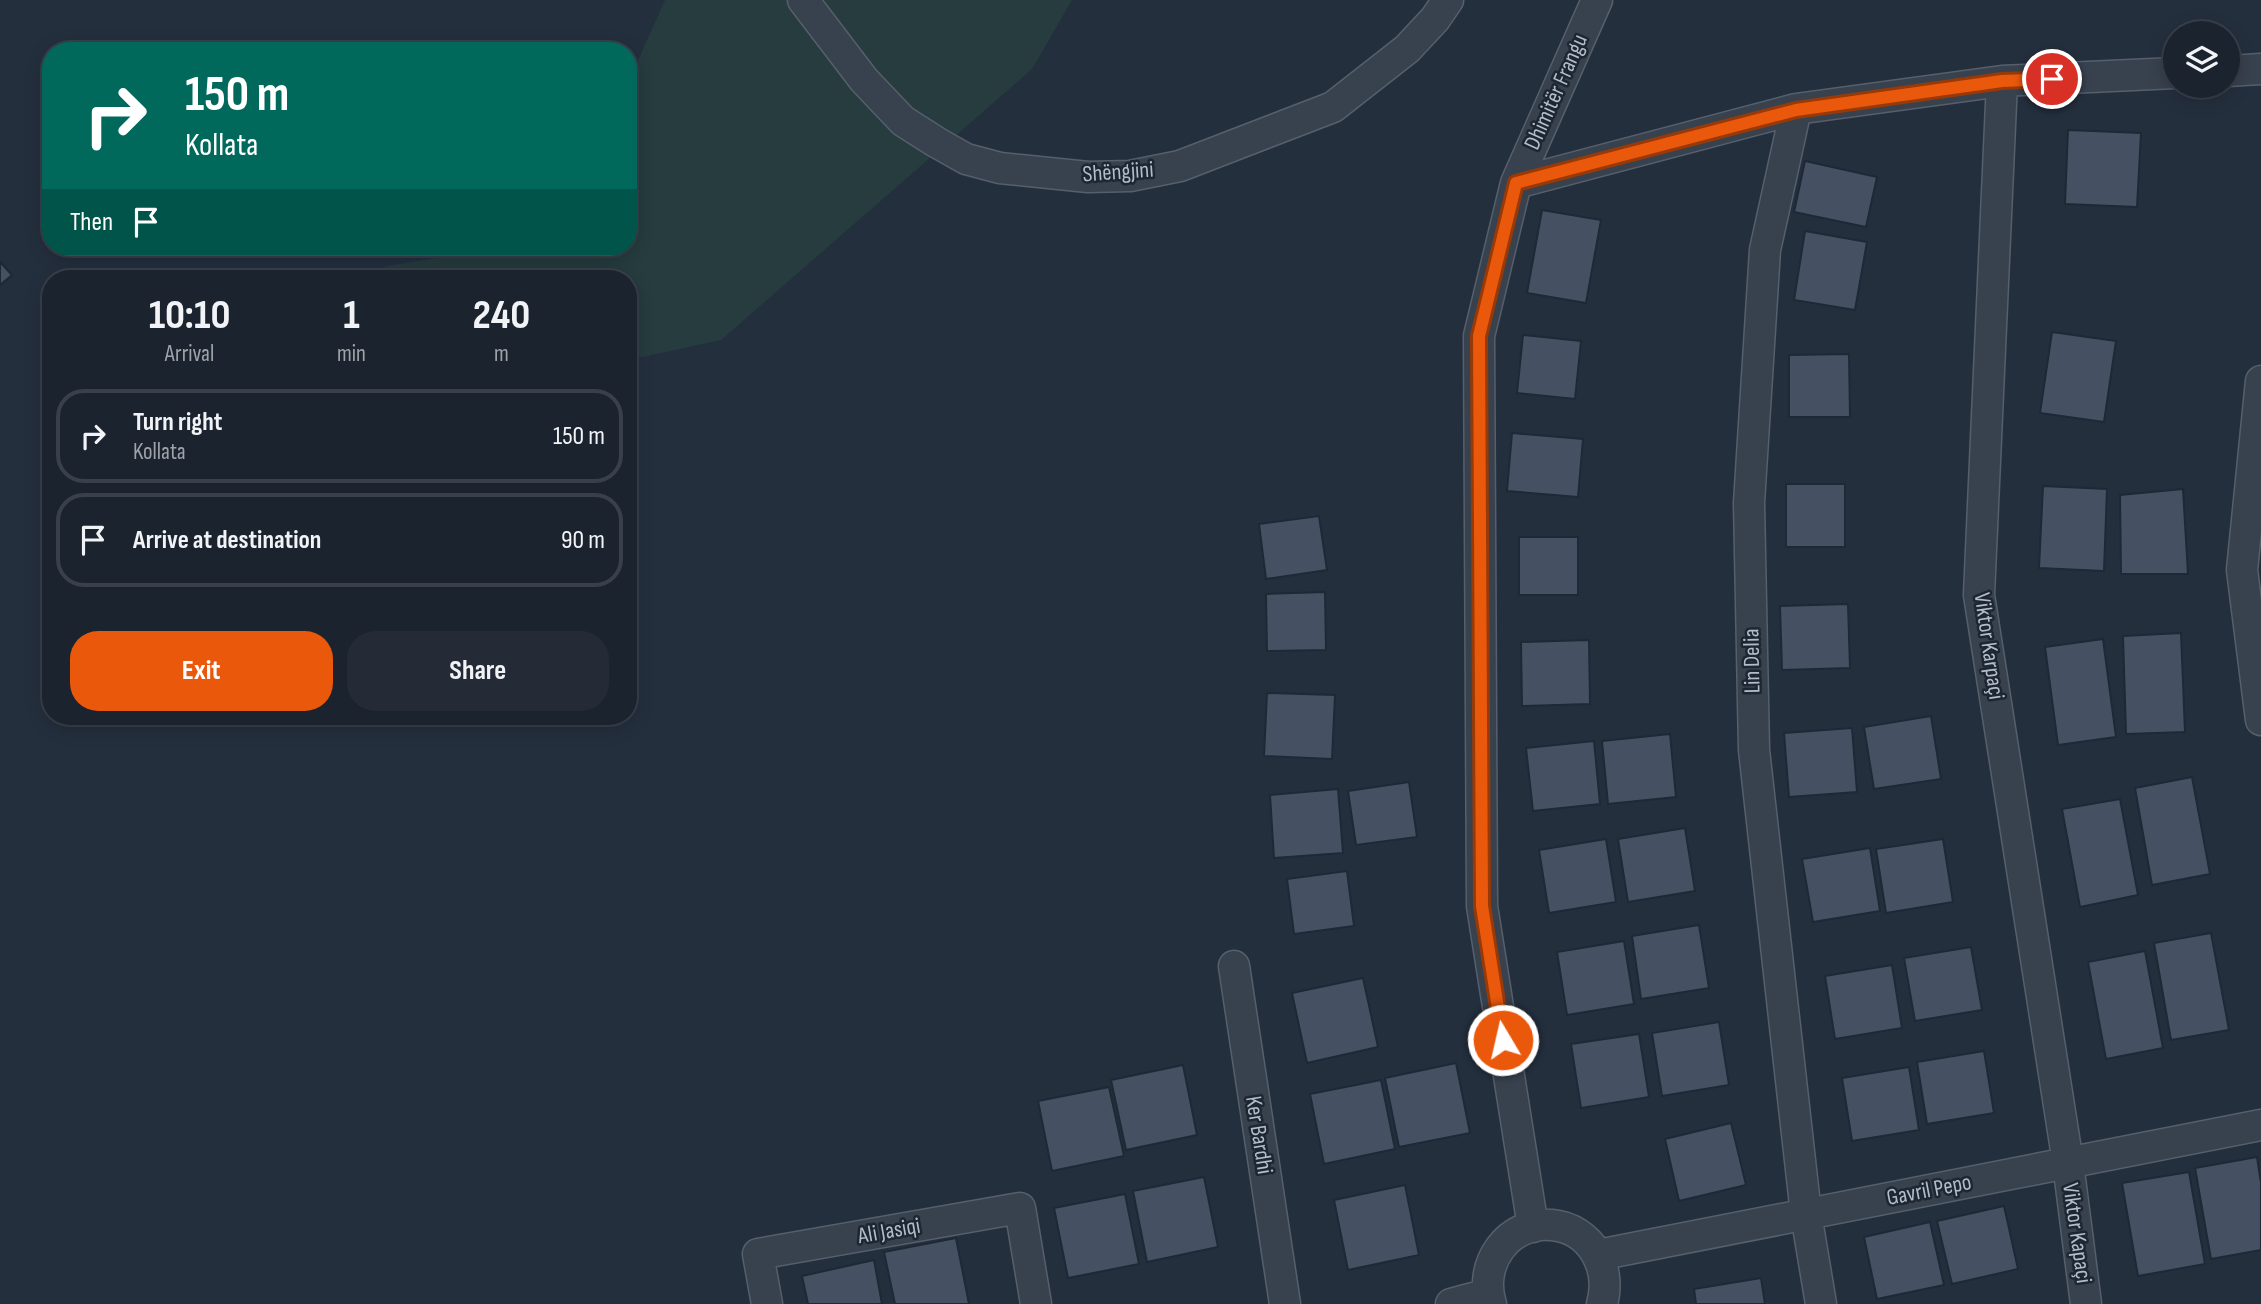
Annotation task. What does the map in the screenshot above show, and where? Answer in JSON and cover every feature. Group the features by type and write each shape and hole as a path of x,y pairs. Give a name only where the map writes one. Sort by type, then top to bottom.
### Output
{"street":[{"name":"Shëngjini","path":"803,0 864,80 903,121 936,142 966,159 1000,168 1088,177 1130,176 1180,166 1333,107 1407,49 1435,19 1448,0"},
{"name":"Dhimitër Frangu","path":"1533,1227 1482,906 1479,336 1516,183 1597,0"},
{"path":"2240,70 2261,69"},
{"path":"1516,183 1796,110 2002,81 2163,74"},
{"name":"Viktor Karpaçi","path":"2002,81 1979,595 2068,1163"},
{"name":"Lin Delia","path":"1796,110 1765,250 1749,503 1754,750 1806,1214 1821,1304"},
{"path":"2261,381 2242,570 2261,720"},
{"name":"Ker Bardhi","path":"1234,966 1285,1304"},
{"name":"Gavril Pepo","path":"1598,1255 2261,1125"},
{"name":"Viktor Kapaçi","path":"2068,1163 2087,1304"},
{"name":"Ali Jasiqi","path":"767,1304 758,1254 1020,1209 1036,1304"},
{"path":"1451,1304 1489,1299 1487,1276 1492,1259 1502,1244 1516,1233 1533,1227 1552,1225 1570,1230 1586,1240 1598,1255 1605,1273 1602,1304"}],"green space":[{"path":"665,0 1072,0 1032,69 721,340 637,358 637,270 377,270 449,256 637,256 637,63"}],"building":[{"path":"2068,130 2141,133 2137,207 2065,204"},
{"path":"1805,161 1877,177 1866,227 1794,212"},
{"path":"1542,210 1601,220 1586,303 1527,293"},
{"path":"1805,231 1867,242 1855,310 1794,300"},
{"path":"0,262 12,275 0,285"},
{"path":"2052,332 2116,341 2104,422 2040,413"},
{"path":"1523,335 1581,341 1575,399 1517,393"},
{"path":"1849,354 1850,417 1789,417 1789,355"},
{"path":"1512,433 1583,439 1578,497 1507,491"},
{"path":"1786,484 1845,484 1845,547 1786,547"},
{"path":"2043,486 2107,489 2104,571 2039,568"},
{"path":"2183,489 2188,574 2121,574 2120,495"},
{"path":"1319,516 1327,570 1266,579 1259,524"},
{"path":"1519,537 1578,537 1578,595 1519,595"},
{"path":"1325,592 1326,650 1267,651 1266,594"},
{"path":"1848,604 1850,668 1782,670 1780,606"},
{"path":"2181,633 2185,732 2126,734 2123,636"},
{"path":"2103,639 2116,737 2058,745 2045,647"},
{"path":"1589,640 1590,704 1522,706 1521,642"},
{"path":"1267,693 1335,695 1332,759 1264,756"},
{"path":"1931,716 1941,779 1874,789 1864,727"},
{"path":"1852,728 1857,792 1789,797 1784,733"},
{"path":"1670,734 1676,797 1608,804 1602,741"},
{"path":"1594,741 1600,804 1533,811 1526,748"},
{"path":"2192,777 2210,874 2152,885 2135,788"},
{"path":"1409,782 1417,837 1356,845 1348,791"},
{"path":"1338,789 1343,853 1274,858 1270,795"},
{"path":"2120,799 2138,895 2080,907 2062,809"},
{"path":"1685,828 1695,891 1628,902 1618,839"},
{"path":"1606,839 1616,902 1549,913 1539,850"},
{"path":"1943,839 1953,902 1886,913 1876,849"},
{"path":"1870,848 1880,911 1813,922 1802,859"},
{"path":"1347,871 1354,926 1294,934 1287,879"},
{"path":"1699,925 1709,988 1641,999 1632,936"},
{"path":"2211,933 2229,1030 2171,1040 2154,943"},
{"path":"1624,941 1634,1004 1567,1015 1557,952"},
{"path":"1971,947 1982,1010 1915,1021 1904,958"},
{"path":"2145,951 2163,1048 2106,1059 2088,962"},
{"path":"1892,965 1902,1028 1835,1039 1825,976"},
{"path":"1363,978 1378,1047 1307,1063 1292,993"},
{"path":"1719,1022 1729,1085 1662,1096 1652,1033"},
{"path":"1639,1034 1649,1097 1581,1108 1571,1044"},
{"path":"1984,1051 1994,1113 1927,1124 1917,1062"},
{"path":"1456,1063 1470,1133 1399,1147 1385,1078"},
{"path":"1183,1065 1197,1135 1126,1150 1111,1080"},
{"path":"1909,1067 1919,1130 1852,1141 1842,1078"},
{"path":"1381,1080 1395,1149 1324,1164 1310,1094"},
{"path":"1109,1087 1124,1156 1052,1171 1038,1101"},
{"path":"1731,1123 1746,1185 1679,1201 1665,1139"},
{"path":"2257,1157 2261,1183 2261,1250 2211,1259 2195,1168"},
{"path":"2189,1172 2205,1264 2138,1276 2122,1183"},
{"path":"1204,1177 1218,1247 1147,1262 1133,1191"},
{"path":"1405,1185 1419,1255 1348,1270 1334,1200"},
{"path":"1125,1194 1139,1264 1068,1278 1054,1208"},
{"path":"2004,1206 2018,1269 1952,1284 1937,1221"},
{"path":"1930,1222 1944,1285 1877,1299 1864,1237"},
{"path":"956,1238 969,1304 895,1304 884,1252"},
{"path":"874,1260 882,1304 808,1304 802,1276"},
{"path":"1761,1278 1765,1304 1696,1304 1694,1289"}],"route":[{"path":"1503,1040 1482,906 1479,336 1516,183 1796,110 2002,81 2052,79"}]}
